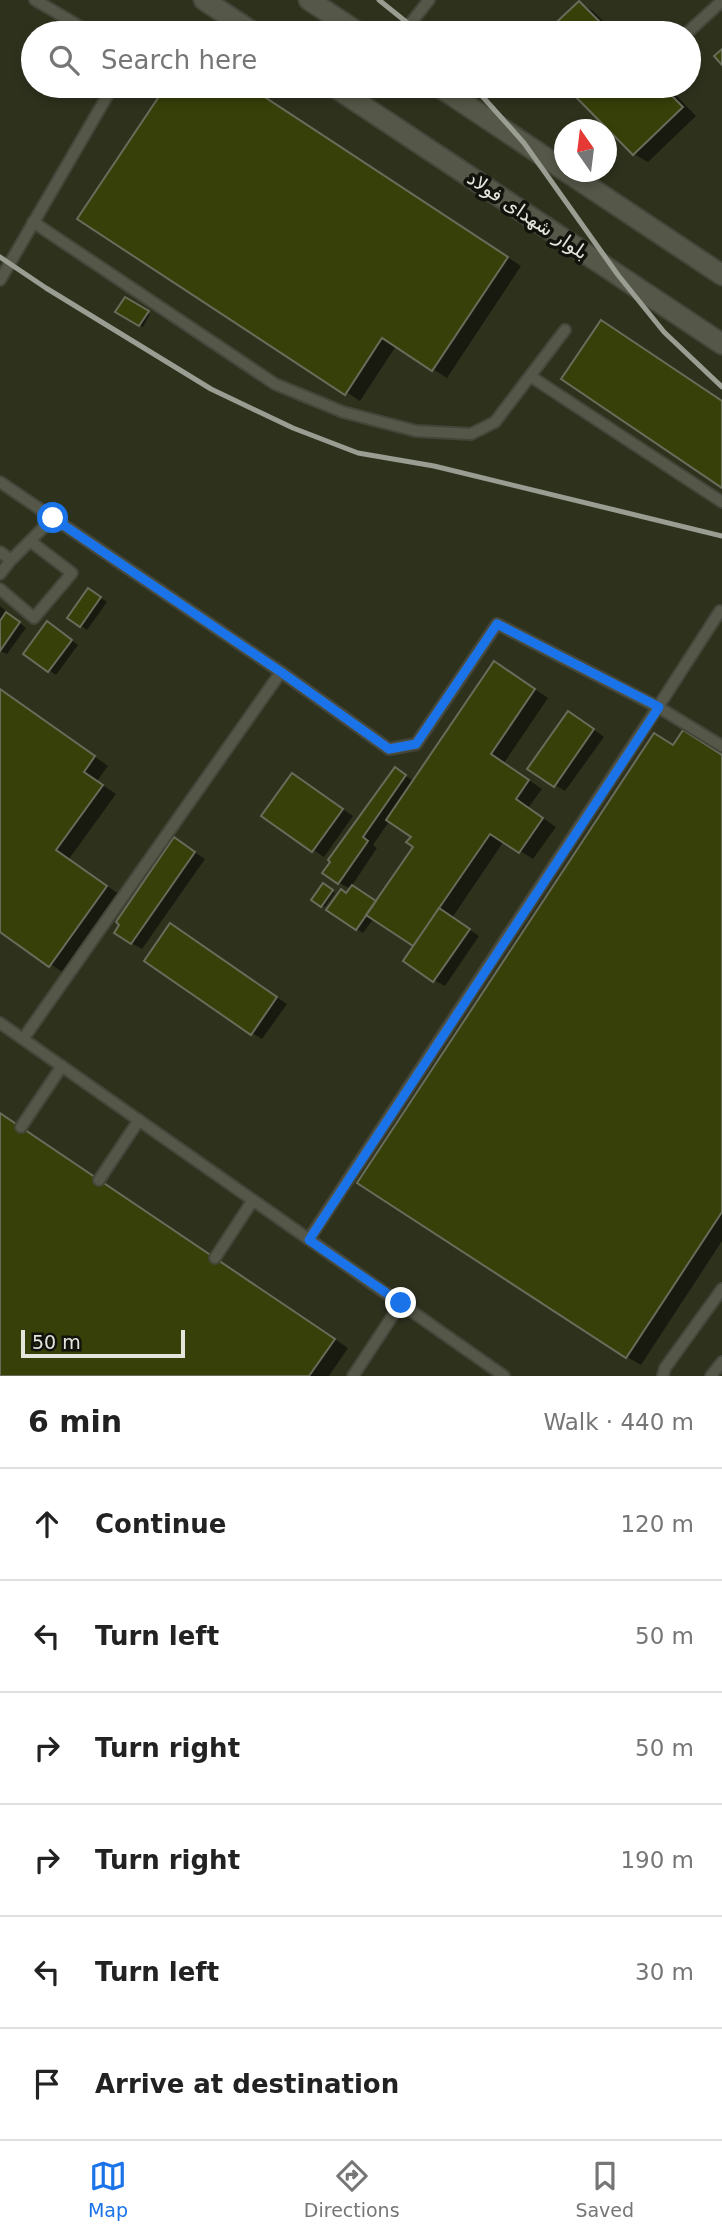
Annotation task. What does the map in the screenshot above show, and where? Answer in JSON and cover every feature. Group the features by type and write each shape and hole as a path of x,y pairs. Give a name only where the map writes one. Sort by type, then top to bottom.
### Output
{"street":[{"path":"204,0 236,21"},
{"path":"309,0 341,21"},
{"name":"بلوار شهدای فولاد","path":"351,98 722,344"},
{"path":"456,98 554,163"},
{"path":"582,182 722,275"}],"lane":[{"path":"35,0 71,21"},
{"path":"412,21 429,0"},
{"path":"700,21 722,1"},
{"path":"0,280 106,98"},
{"path":"33,222 275,384 343,412 416,431 471,433 495,422 565,330"},
{"path":"530,376 722,502"},
{"path":"0,482 281,672 389,749 416,744 497,624 659,707 722,746"},
{"path":"0,574 53,518"},
{"path":"0,589 34,618 72,573 30,541"},
{"path":"0,552 11,560"},
{"path":"309,1240 720,611 722,612"},
{"path":"23,1039 281,672"},
{"path":"0,1023 505,1376"},
{"path":"21,1127 62,1066"},
{"path":"99,1180 139,1120"},
{"path":"215,1258 253,1200"},
{"path":"663,1376 665,1368 722,1289"},
{"path":"353,1376 401,1303"},
{"path":"711,1376 722,1362"}],"shaded area":[{"path":"0,0 722,0 722,1376 0,1376"}],"building":[{"path":"579,1 599,21 558,21"},
{"path":"722,49 722,65 714,56"},
{"path":"158,98 266,98 508,257 432,371 382,338 345,395 77,219"},
{"path":"577,98 674,98 683,107 633,155 617,139 617,119 598,119"},
{"path":"125,297 149,311 139,326 115,312"},
{"path":"601,320 722,401 722,488 561,379"},
{"path":"88,588 101,597 80,627 67,618"},
{"path":"6,612 20,622 0,651 0,621"},
{"path":"47,621 72,640 48,672 23,654"},
{"path":"494,661 535,689 491,754 529,780 516,799 543,818 519,853 490,834 413,946 366,915 413,847 406,842 411,837 386,820"},
{"path":"0,689 95,756 84,772 103,785 56,850 107,886 49,967 0,932"},
{"path":"568,711 594,729 554,787 527,769"},
{"path":"683,730 722,755 722,1212 626,1358 357,1183 654,733 673,745"},
{"path":"395,767 406,775 363,837 368,841 338,884 322,873 330,862 328,860"},
{"path":"292,773 343,809 312,852 261,816"},
{"path":"174,837 195,852 131,944 114,933 119,925 116,922"},
{"path":"323,883 333,890 321,907 311,900"},
{"path":"352,885 376,901 356,930 326,910 341,889 346,893"},
{"path":"439,908 470,929 433,982 403,961"},
{"path":"170,923 277,997 251,1035 144,961"},
{"path":"0,1113 335,1339 309,1376 0,1376"}],"railway":[{"path":"379,0 405,21"},
{"path":"484,98 524,143 618,275 664,332 722,387"},
{"path":"0,257 211,389 293,428 358,453 434,466 722,536"}],"route":[{"path":"53,518 281,672 389,749 416,744 497,624 659,707 309,1240 401,1303"}]}
